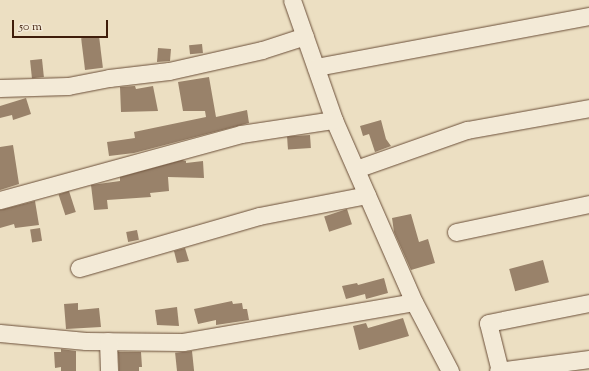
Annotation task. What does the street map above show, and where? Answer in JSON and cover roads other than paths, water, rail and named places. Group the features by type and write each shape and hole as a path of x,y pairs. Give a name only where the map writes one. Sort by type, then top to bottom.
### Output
{"street":[{"path":"292,0 334,120 414,302 450,371"},
{"path":"316,67 589,16"},
{"path":"0,88 68,86 109,78 169,71 262,50 305,36"},
{"path":"356,169 467,130 589,108"},
{"path":"0,200 241,134 334,120"},
{"path":"80,268 259,216 367,194"},
{"path":"456,232 589,204"},
{"path":"0,333 108,341 183,342 414,302"},
{"path":"589,302 488,323 499,371 589,359"},
{"path":"108,341 109,371"}]}
